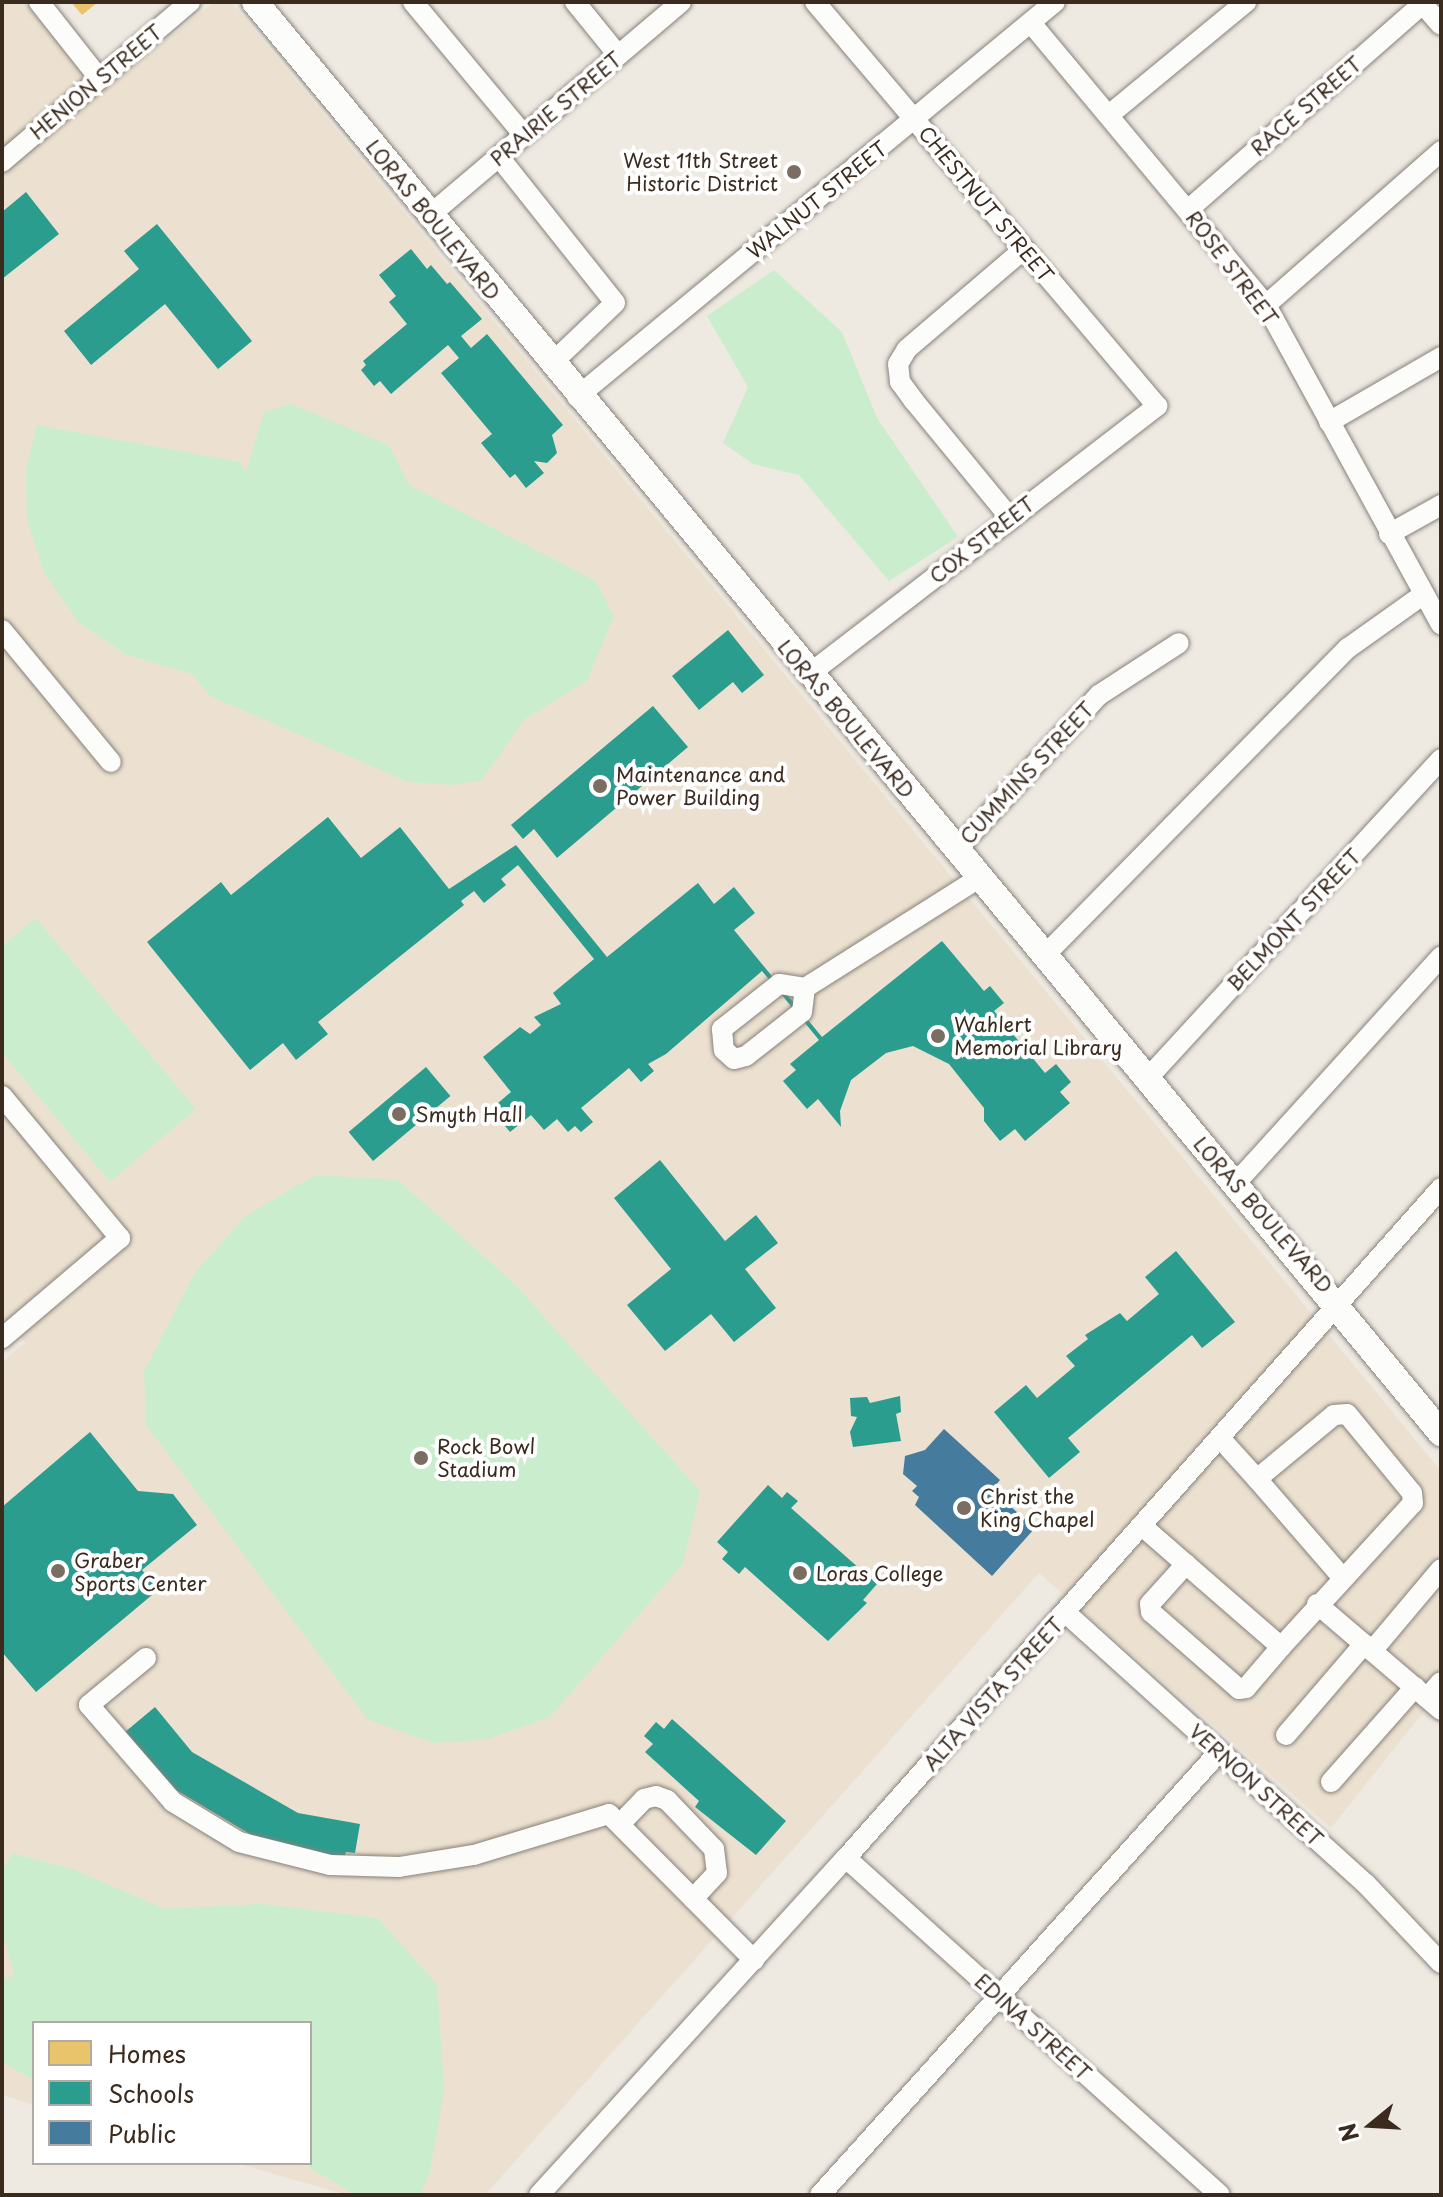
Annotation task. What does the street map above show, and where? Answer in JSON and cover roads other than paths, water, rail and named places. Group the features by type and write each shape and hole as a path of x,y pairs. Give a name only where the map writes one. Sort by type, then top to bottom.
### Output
{"main road":[{"name":"LORAS BOULEVARD","path":"255,2 577,397 1146,1080 1339,1304 1441,1433"}],"street":[{"path":"39,2 99,78"},
{"name":"HENION STREET","path":"2,162 190,2"},
{"path":"413,2 524,135"},
{"path":"575,2 618,55"},
{"name":"PRAIRIE STREET","path":"430,215 681,2"},
{"name":"CHESTNUT STREET","path":"815,2 1157,406"},
{"name":"WALNUT STREET","path":"577,397 1055,2"},
{"path":"1109,115 1246,2"},
{"path":"1422,3 1441,25"},
{"name":"RACE STREET","path":"1189,209 1422,3"},
{"name":"ROSE STREET","path":"1031,23 1266,305 1441,624"},
{"path":"1266,305 1441,151"},
{"path":"499,157 615,303 551,364"},
{"path":"1011,519 900,382 898,364 907,349 1024,249"},
{"path":"1329,422 1441,357"},
{"name":"COX STREET","path":"808,675 1157,406"},
{"path":"1389,534 1441,505"},
{"path":"1044,956 1348,648 1424,594"},
{"path":"2,630 111,762"},
{"name":"CUMMINS STREET","path":"956,850 1099,695 1179,643"},
{"name":"BELMONT STREET","path":"1146,1080 1441,759"},
{"path":"805,988 979,878"},
{"path":"1235,1184 1441,957"},
{"path":"2,1096 120,1238 3,1335"},
{"name":"ALTA VISTA STREET","path":"539,2195 1066,1613 1441,1188"},
{"path":"1186,1564 1150,1604 1151,1612 1239,1689 1246,1688 1341,1576 1413,1503 1412,1493 1347,1414 1334,1415 1257,1479"},
{"path":"1220,1438 1341,1576"},
{"path":"1142,1526 1281,1647"},
{"path":"1286,1735 1441,1569"},
{"path":"1317,1604 1428,1699"},
{"name":"VERNON STREET","path":"1066,1613 1366,1884 1441,1963"},
{"path":"146,1658 89,1705 173,1802 239,1842 330,1865 399,1867 474,1855 609,1814 754,1960"},
{"path":"1331,1782 1428,1699 1441,1682"},
{"path":"820,2195 1219,1752"},
{"path":"621,1823 644,1799 656,1796 667,1800 714,1849 717,1873 693,1899"},
{"name":"EDINA STREET","path":"846,1858 1220,2195"}],"place":[{"name":"West 11th Street Historic District","path":"794,172"},
{"name":"Maintenance and Power Building","path":"600,786"},
{"name":"Wahlert Memorial Library","path":"938,1036"},
{"name":"Smyth Hall","path":"399,1114"},
{"name":"Rock Bowl Stadium","path":"421,1458"},
{"name":"Christ the King Chapel","path":"964,1508"},
{"name":"Graber Sports Center","path":"58,1571"},
{"name":"Loras College","path":"800,1573"}]}
